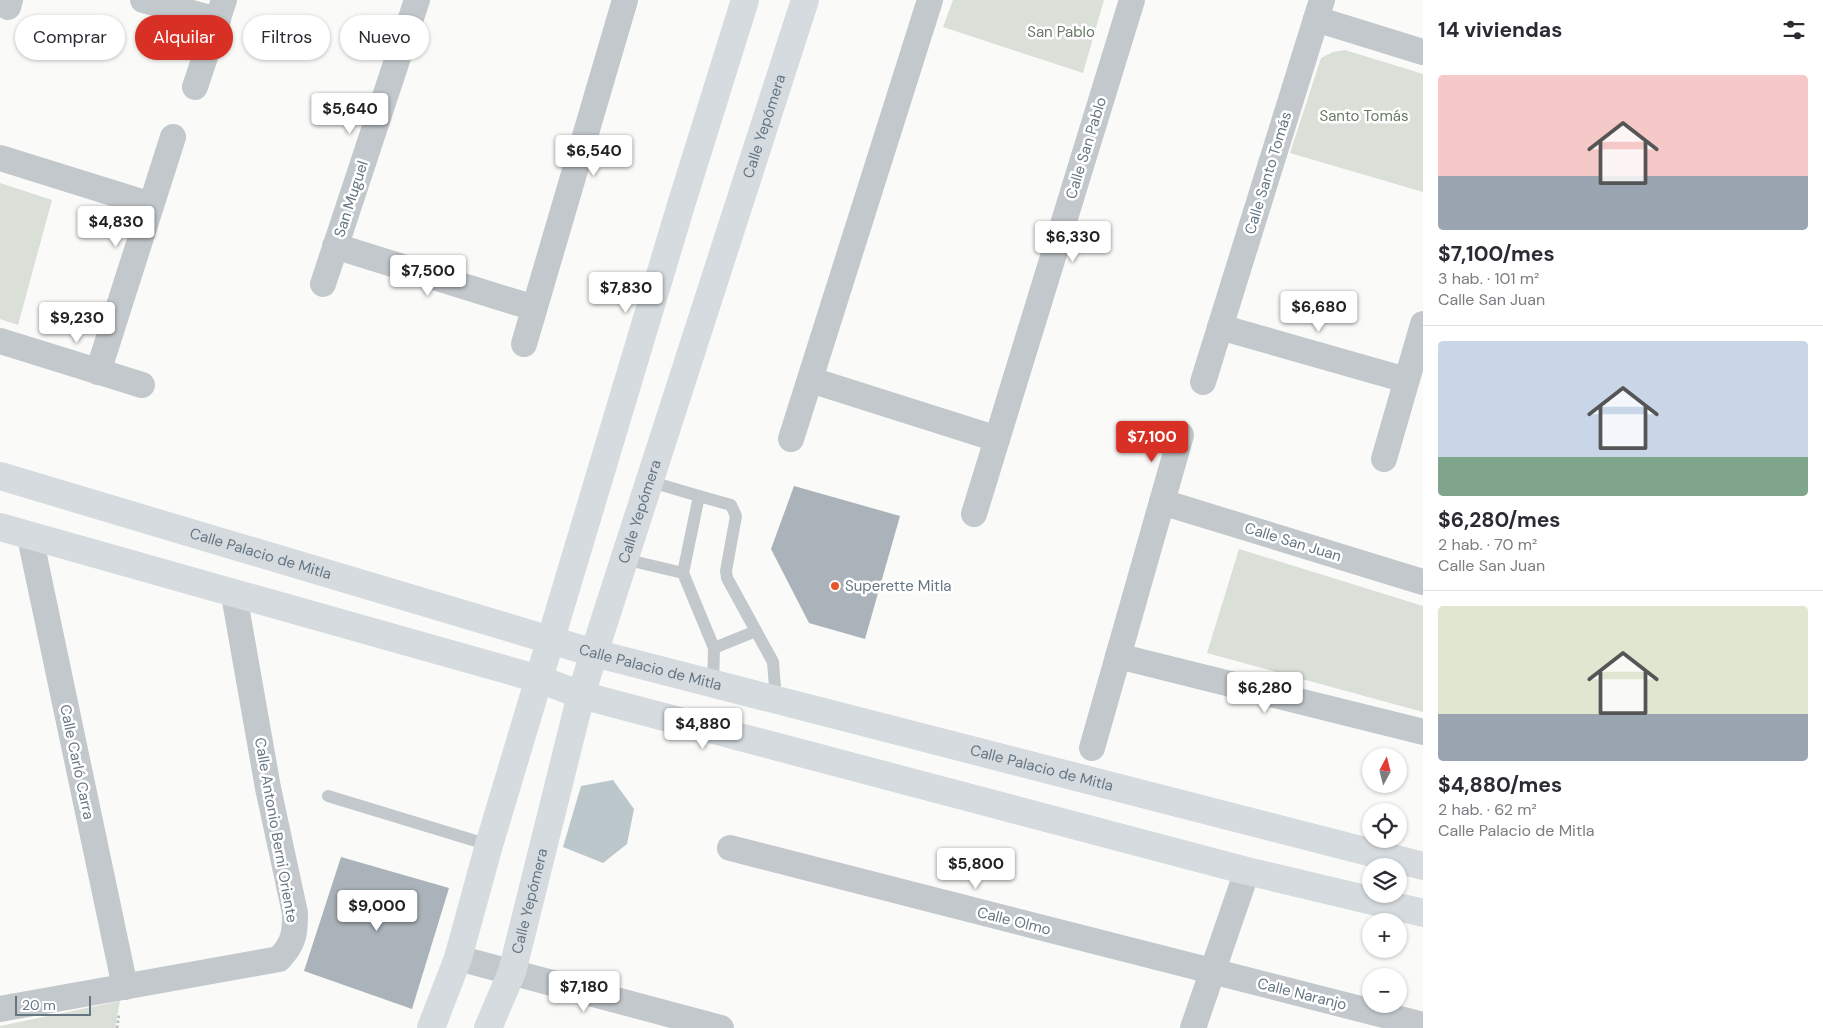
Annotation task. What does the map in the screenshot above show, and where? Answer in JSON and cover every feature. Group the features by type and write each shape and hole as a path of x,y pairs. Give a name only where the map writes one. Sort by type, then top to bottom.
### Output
{"main road":[{"path":"431,1028 458,958 489,845 550,640 745,0"},
{"name":"Calle Yepómera","path":"488,1028 512,972 581,695 648,481 804,0"},
{"name":"Calle Palacio de Mitla","path":"0,476 594,653 1423,866"},
{"path":"0,527 539,679 581,695 1247,871 1423,913"}],"street":[{"path":"143,0 221,10 195,87"},
{"name":"San Muguel","path":"323,284 417,0"},
{"path":"524,344 625,0"},
{"path":"791,439 930,0"},
{"name":"Calle San Pablo","path":"974,514 1132,0"},
{"name":"Calle Santo Tomás","path":"1203,382 1319,9 1423,52"},
{"path":"98,372 173,137"},
{"path":"0,158 151,205"},
{"path":"335,246 534,308"},
{"path":"1384,459 1423,324"},
{"path":"1220,327 1406,380"},
{"path":"0,341 142,385"},
{"path":"811,380 997,439"},
{"path":"1092,748 1181,435"},
{"name":"Calle San Juan","path":"1162,502 1423,582"},
{"name":"Calle Carló Carra","path":"30,537 125,987"},
{"name":"Calle Antonio Berni Oriente","path":"0,1009 279,959 290,947 294,932 295,912 268,788 234,594"},
{"path":"1118,656 1423,732"},
{"name":"Calle Olmo","path":"730,848 1211,971"},
{"path":"1193,1028 1211,971 1247,871"},
{"path":"458,958 721,1028"},
{"name":"Calle Naranjo","path":"1211,971 1423,1025"}],"lane":[{"path":"648,481 730,505 734,510 736,516 726,571 727,578 773,662 776,700"},
{"path":"699,496 683,573 714,648 713,684"},
{"path":"624,559 683,573"},
{"path":"714,648 756,630"},
{"path":"328,796 489,845"}],"green space":[{"name":"San Pablo","path":"953,0 1104,0 1083,73 943,27"},
{"name":"Santo Tomás","path":"1345,50 1423,74 1423,192 1290,153 1321,58 1333,52"},
{"path":"0,183 52,200 18,325 0,319"},
{"path":"1239,549 1423,606 1423,712 1207,653"},
{"path":"120,1001 115,1028 0,1028 0,1026"}],"shaded area":[{"path":"613,780 634,809 627,844 603,863 563,847 581,786"}],"building":[{"name":"Superette Mitla","path":"794,486 900,516 865,639 809,623 771,549"},
{"path":"341,857 449,888 412,1009 304,971"}],"place":[{"name":"Superette Mitla","path":"835,586"}]}
